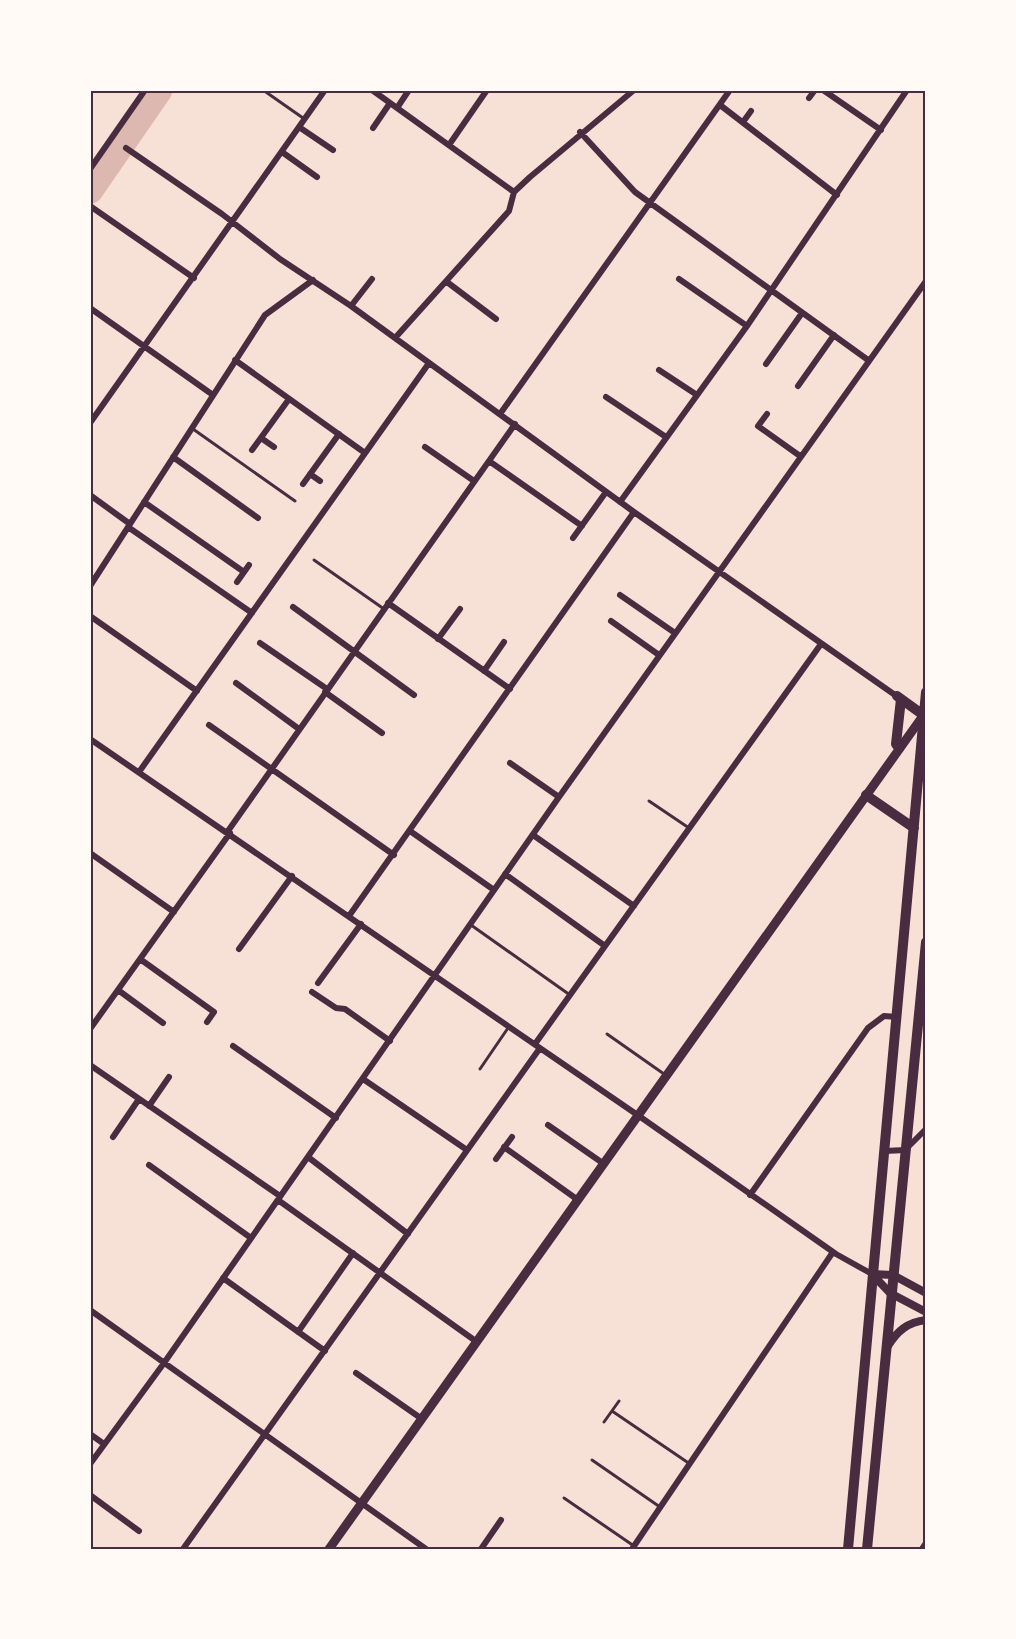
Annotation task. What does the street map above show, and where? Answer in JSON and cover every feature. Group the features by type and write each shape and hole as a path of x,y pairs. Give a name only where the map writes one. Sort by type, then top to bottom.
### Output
{"highway":[{"path":"848,1549 926,692"},
{"path":"899,748 896,744 898,697 925,714"},
{"path":"866,795 914,828"},
{"path":"867,1549 890,1293 926,942"}],"main road":[{"path":"329,1549 925,714"}],"street":[{"path":"90,169 145,90"},
{"path":"91,419 145,347 325,90"},
{"path":"372,90 514,192"},
{"path":"397,108 409,90"},
{"path":"449,145 487,90"},
{"path":"395,338 509,211 514,192 580,132 634,90"},
{"path":"500,414 730,90"},
{"path":"809,98 815,90"},
{"path":"824,90 881,130"},
{"path":"620,502 771,292 907,90"},
{"path":"373,128 390,103"},
{"path":"720,105 837,195"},
{"path":"743,122 751,111"},
{"path":"299,127 333,150"},
{"path":"580,132 626,183 650,203 868,360"},
{"path":"126,148 351,306 634,512 720,570 898,697"},
{"path":"282,152 317,177"},
{"path":"90,206 194,278"},
{"path":"351,306 372,279"},
{"path":"679,279 747,326"},
{"path":"90,586 235,360 272,308 313,280"},
{"path":"90,1464 164,1363 659,655 926,281"},
{"path":"447,282 496,320"},
{"path":"90,308 213,395"},
{"path":"765,364 802,313"},
{"path":"798,386 834,335"},
{"path":"235,360 365,453"},
{"path":"140,772 429,363"},
{"path":"659,370 697,395"},
{"path":"606,397 666,437"},
{"path":"252,450 289,399"},
{"path":"766,414 758,426 800,456"},
{"path":"90,1029 174,912 271,768 515,424"},
{"path":"303,484 339,434"},
{"path":"261,438 274,447"},
{"path":"425,447 474,482"},
{"path":"173,457 258,518"},
{"path":"489,460 582,526"},
{"path":"310,474 320,482"},
{"path":"573,538 606,492"},
{"path":"90,495 129,526 252,613"},
{"path":"144,502 244,572"},
{"path":"349,916 634,512"},
{"path":"237,582 249,565"},
{"path":"620,595 675,633"},
{"path":"386,606 510,689"},
{"path":"293,607 414,695"},
{"path":"438,639 460,609"},
{"path":"90,616 197,691"},
{"path":"611,621 659,655"},
{"path":"484,671 504,642"},
{"path":"260,643 382,733"},
{"path":"183,1549 467,1150 570,995 821,644"},
{"path":"236,683 299,729"},
{"path":"209,725 394,855"},
{"path":"90,739 229,832 833,1252 872,1274 890,1293 926,1312"},
{"path":"510,763 559,797"},
{"path":"410,831 494,890"},
{"path":"533,834 634,906"},
{"path":"90,853 174,912"},
{"path":"506,874 605,946"},
{"path":"239,949 292,876"},
{"path":"318,983 361,924"},
{"path":"140,959 214,1012 207,1022"},
{"path":"118,990 163,1023"},
{"path":"312,992 336,1008 345,1009 390,1041"},
{"path":"750,1195 868,1028 884,1016 897,1017"},
{"path":"233,1046 336,1118"},
{"path":"90,1065 279,1198 477,1342"},
{"path":"149,1106 169,1077"},
{"path":"363,1079 467,1150"},
{"path":"112,1137 139,1099"},
{"path":"548,1125 604,1164"},
{"path":"885,1151 905,1150 926,1129"},
{"path":"496,1159 512,1137"},
{"path":"504,1147 578,1200"},
{"path":"308,1157 408,1234"},
{"path":"148,1165 251,1238"},
{"path":"633,1547 833,1252"},
{"path":"298,1332 353,1253"},
{"path":"872,1274 892,1275 926,1293"},
{"path":"223,1278 325,1350"},
{"path":"90,1310 426,1549"},
{"path":"886,1349 895,1335 908,1323 926,1320"},
{"path":"356,1373 422,1419"},
{"path":"90,1434 104,1444"},
{"path":"90,1495 140,1530"},
{"path":"481,1549 501,1520"},
{"path":"922,1549 926,1544"}],"lane":[{"path":"263,90 305,119"},
{"path":"192,428 295,501"},
{"path":"314,560 386,606"},
{"path":"649,801 689,828"},
{"path":"471,924 570,995"},
{"path":"480,1069 509,1026"},
{"path":"607,1034 667,1077"},
{"path":"604,1422 620,1401"},
{"path":"612,1411 690,1464"},
{"path":"592,1460 660,1507"},
{"path":"564,1497 633,1547"}],"waterway":[{"path":"90,190 159,90"}]}
